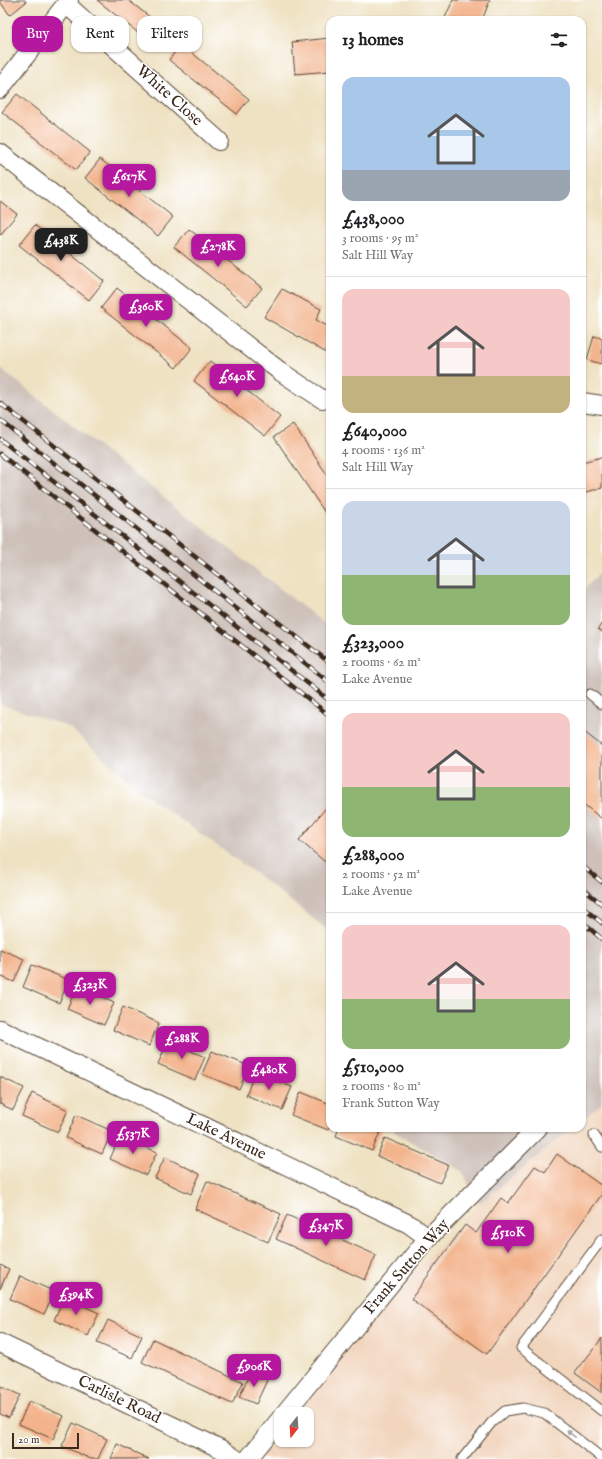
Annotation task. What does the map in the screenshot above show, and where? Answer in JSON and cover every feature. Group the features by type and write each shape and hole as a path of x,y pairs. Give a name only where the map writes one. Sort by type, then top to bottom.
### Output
{"street":[{"name":"White Close","path":"0,89 67,2 219,141"},
{"path":"0,153 281,372 326,401"},
{"name":"Lake Avenue","path":"0,1029 409,1224 428,1238"},
{"name":"Frank Sutton Way","path":"290,1407 428,1238 534,1132"},
{"name":"Carlisle Road","path":"0,1343 214,1446 236,1459"},
{"path":"248,1459 274,1427"}],"lane":[{"path":"590,694 602,704"},
{"path":"594,1135 602,1147"},
{"path":"602,1239 521,1348 602,1411"},
{"path":"462,1459 492,1422 505,1411 523,1408 544,1413 602,1458"}],"shaded area":[{"path":"0,368 326,625 326,929 259,876 142,792 69,727 0,704"},
{"path":"602,573 602,1103 586,1117 586,588 598,574"},
{"path":"602,1103 602,1459 260,1459 274,1441 274,1447 314,1447 314,1407 302,1407 395,1292 479,1204 567,1132 586,1132 586,1117"},
{"path":"394,1132 567,1132 479,1204 462,1171"}],"building":[{"path":"0,0 25,0 26,2 10,15"},
{"path":"97,0 128,0 148,16 137,16 137,32 129,26 129,16 117,16"},
{"path":"453,0 490,0 484,16 446,16"},
{"path":"326,38 326,71 295,74 292,42"},
{"path":"175,52 191,52 249,99 237,114 169,60"},
{"path":"17,94 90,152 76,170 2,112"},
{"path":"100,159 173,217 158,236 85,178"},
{"path":"0,201 17,214 1,234 0,233"},
{"path":"35,225 104,281 89,300 19,245"},
{"path":"189,229 262,288 247,306 174,247"},
{"path":"117,288 192,348 176,368 101,308"},
{"path":"282,289 321,309 316,320 326,325 326,353 264,317"},
{"path":"594,336 602,338 602,364 587,360"},
{"path":"210,361 280,417 265,436 194,381"},
{"path":"293,424 326,473 326,514 274,437"},
{"path":"602,457 602,488 586,492 586,461"},
{"path":"602,623 602,632 598,629"},
{"path":"586,733 602,746 602,819 586,806"},
{"path":"326,808 326,863 299,840"},
{"path":"0,949 24,959 14,982 0,976"},
{"path":"32,965 69,980 59,1003 23,987"},
{"path":"77,986 114,1003 104,1025 67,1009"},
{"path":"123,1007 159,1023 149,1046 113,1030"},
{"path":"168,1041 205,1057 195,1080 158,1064"},
{"path":"212,1051 249,1066 239,1089 202,1074"},
{"path":"255,1072 292,1087 282,1110 246,1095"},
{"path":"0,1077 24,1088 13,1110 0,1104"},
{"path":"301,1092 326,1102 326,1129 291,1115"},
{"path":"32,1093 68,1110 58,1132 22,1116"},
{"path":"76,1115 112,1131 102,1154 66,1138"},
{"path":"338,1132 380,1132 372,1151 336,1136"},
{"path":"120,1136 157,1152 146,1175 110,1159"},
{"path":"385,1138 448,1165 440,1183 377,1156"},
{"path":"557,1154 602,1186 602,1194 487,1354 411,1299 465,1225 476,1233 501,1198 508,1203 535,1166 545,1172"},
{"path":"165,1157 200,1174 191,1194 155,1178"},
{"path":"207,1181 281,1214 268,1242 195,1209"},
{"path":"287,1215 376,1255 365,1280 276,1239"},
{"path":"0,1265 9,1269 0,1289"},
{"path":"20,1276 55,1292 44,1314 10,1299"},
{"path":"64,1297 99,1313 88,1336 54,1320"},
{"path":"108,1320 142,1336 132,1358 97,1343"},
{"path":"602,1338 602,1393 575,1373"},
{"path":"153,1339 243,1382 232,1404 142,1362"},
{"path":"251,1371 268,1378 256,1404 239,1397"},
{"path":"0,1386 20,1395 9,1418 0,1414"},
{"path":"29,1401 64,1416 53,1439 19,1424"},
{"path":"73,1423 107,1439 98,1459 91,1459 62,1446"},
{"path":"117,1444 134,1452 149,1459 111,1459"}],"railway":[{"path":"0,403 326,660"},
{"path":"0,420 326,680"},
{"path":"0,439 326,698"},
{"path":"0,454 326,713"},
{"path":"586,869 602,882"},
{"path":"586,891 602,904"},
{"path":"586,910 602,923"},
{"path":"586,925 602,939"}]}
